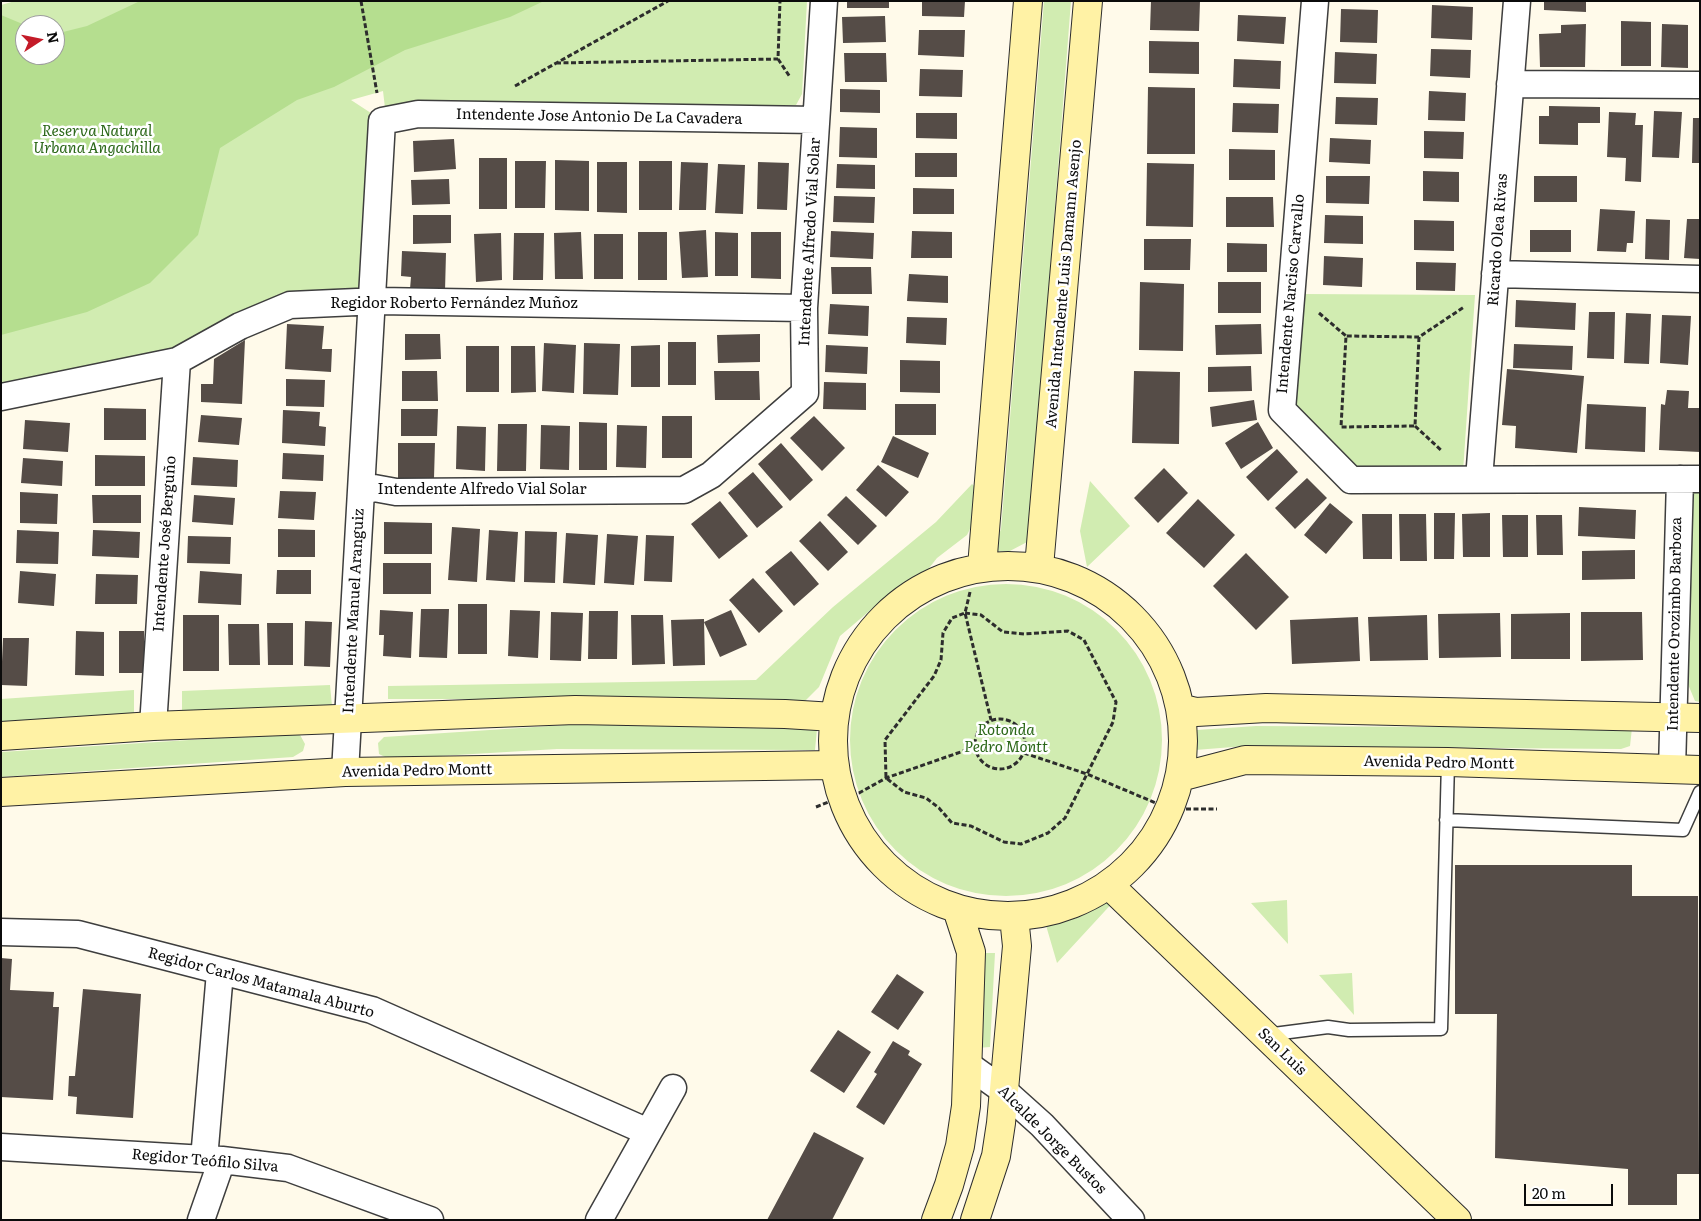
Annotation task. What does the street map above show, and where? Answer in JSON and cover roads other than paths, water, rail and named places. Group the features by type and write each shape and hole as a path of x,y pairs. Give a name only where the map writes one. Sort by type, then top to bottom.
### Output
{"main road":[{"path":"982,567 1028,1"},
{"name":"Avenida Intendente Luis Damann Asenjo","path":"1040,567 1088,1"},
{"path":"1004,565 1040,567 1096,589 1135,620 1164,661 1180,708 1183,743 1180,777 1170,809 1154,838 1134,863 1109,885 1064,908 1014,917 957,909 926,897 898,878 880,861 855,827 842,797 834,764 834,717 846,674 868,634 900,602 938,579 982,567 1004,565"},
{"path":"1180,708 1196,712 1266,708 1700,718"},
{"path":"1,736 153,726 575,710 785,714 834,717"},
{"name":"Avenida Pedro Montt","path":"1180,777 1245,760 1448,762 1700,770"},
{"name":"Avenida Pedro Montt","path":"1,792 345,772 834,764"},
{"name":"San Luis","path":"1109,885 1450,1218"},
{"path":"936,1220 949,1185 960,1146 966,1106 971,952 957,909"},
{"path":"975,1220 996,1156 1017,946 1014,917"}],"street":[{"name":"Intendente Alfredo Vial Solar","path":"361,492 374,488 396,492 684,490 710,475 805,393 804,308 824,1"},
{"name":"Intendente Narciso Carvallo","path":"1315,1 1282,410 1351,480 1690,479"},
{"name":"Ricardo Olea Rivas","path":"1479,479 1517,1"},
{"path":"1510,84 1700,85"},
{"name":"Intendente Jose Antonio De La Cavadera","path":"382,121 418,114 816,120"},
{"name":"Intendente Manuel Aranguiz","path":"345,772 382,121"},
{"path":"1495,274 1700,279"},
{"name":"Regidor Roberto Fernández Muñoz","path":"1,397 177,361 240,326 290,305 372,302 804,308"},
{"name":"Intendente José Berguño","path":"153,726 177,361"},
{"name":"Intendente Orozimbo Barboza","path":"1672,770 1672,718 1690,479"},
{"name":"Regidor Carlos Matamala Aburto","path":"1,932 78,934 372,1010 648,1132"},
{"path":"202,1220 213,1160 220,972"},
{"name":"Alcalde Jorge Bustos","path":"968,1065 1003,1090 1042,1125 1131,1220"},
{"path":"598,1220 673,1088"},
{"name":"Regidor Teófilo Silva","path":"1,1147 213,1160 288,1168 402,1215 430,1220"}],"lane":[{"path":"1264,1035 1328,1027 1349,1030 1441,1029 1448,762"},
{"path":"1446,820 1683,830 1700,792"}],"park label":[{"name":"Reserva Natural Urbana Angachilla","path":"97,140"},
{"name":"Rotonda Pedro Montt","path":"1006,740"}]}
